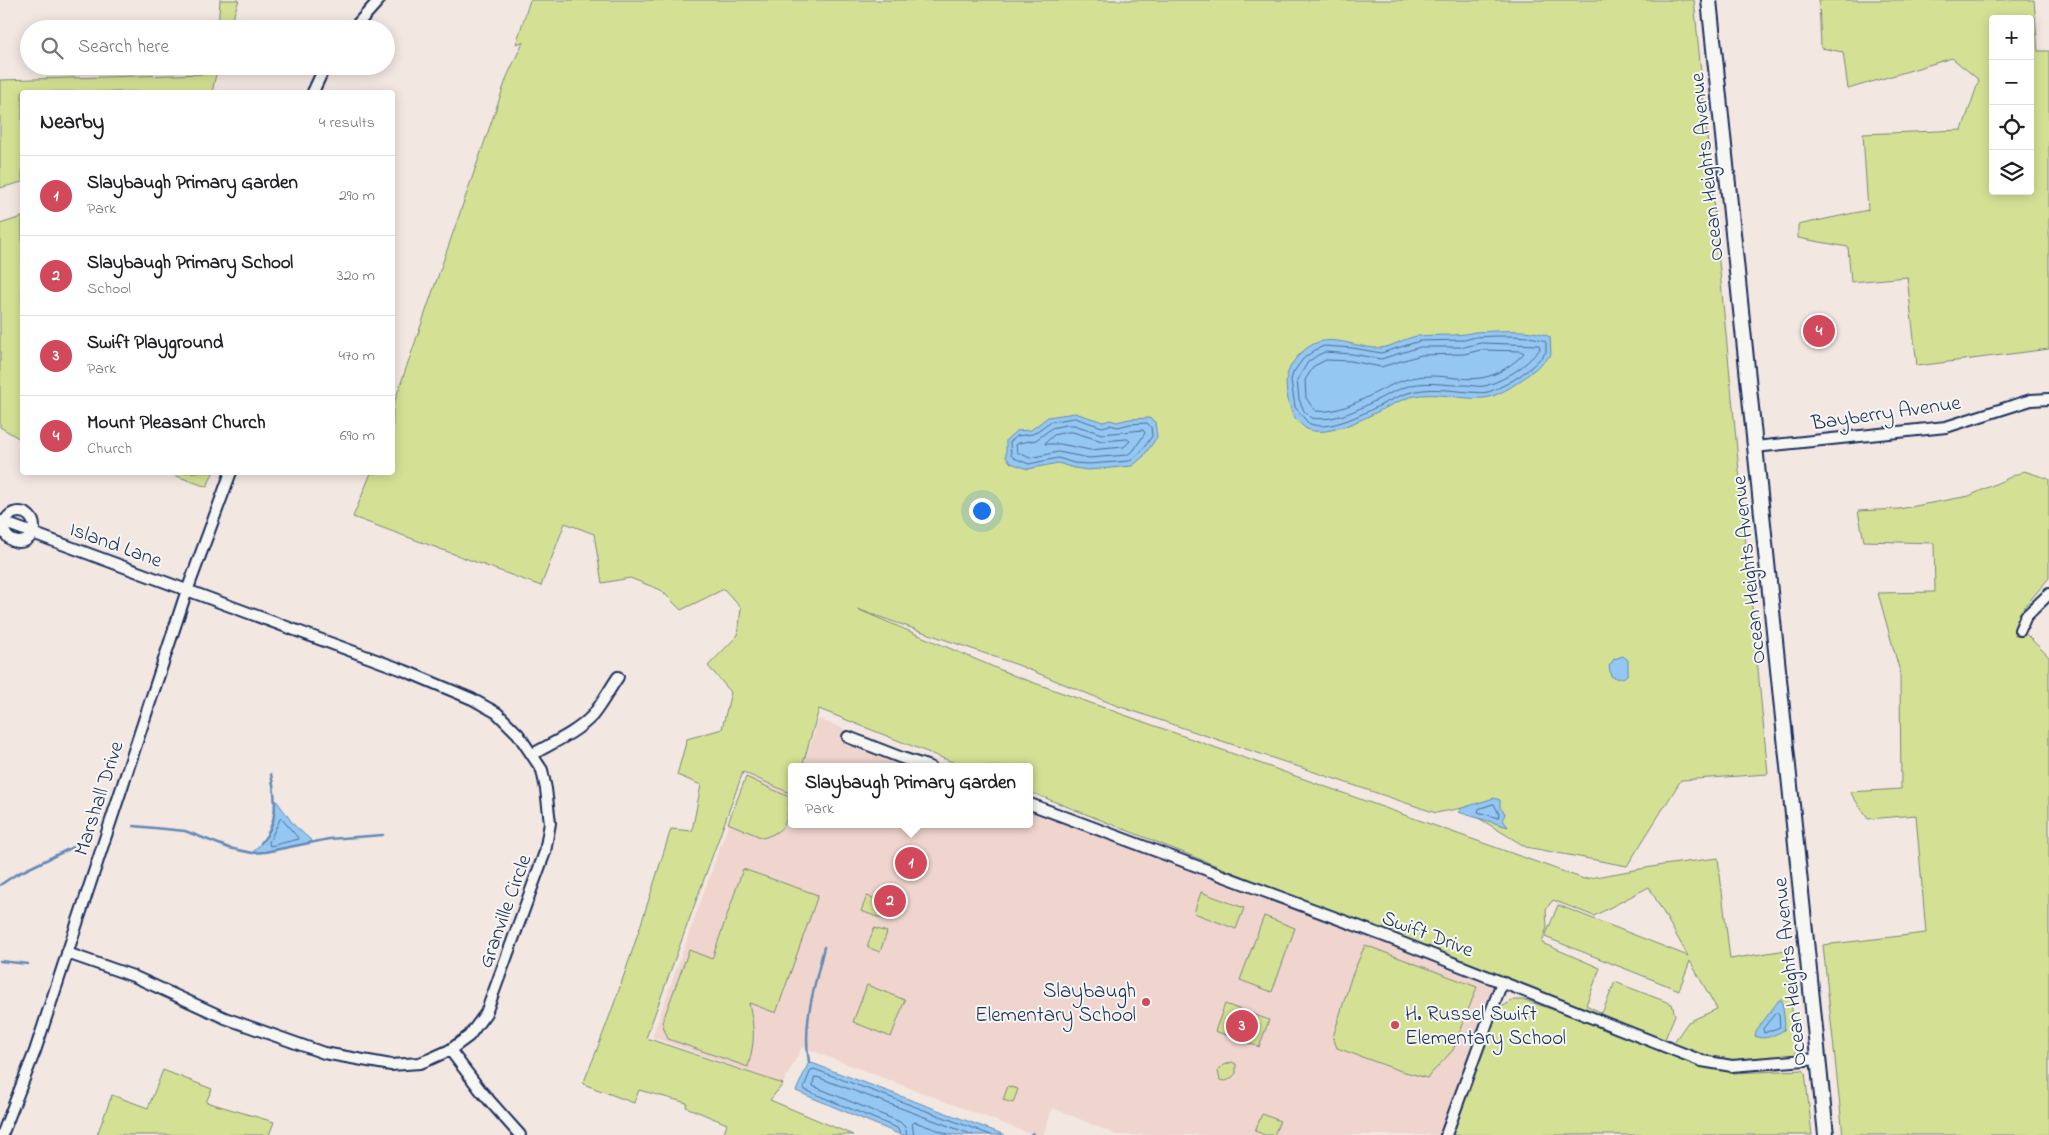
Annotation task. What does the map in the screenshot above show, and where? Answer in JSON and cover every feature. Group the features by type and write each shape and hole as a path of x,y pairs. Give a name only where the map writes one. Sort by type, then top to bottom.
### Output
{"main road":[{"name":"Ocean Heights Avenue","path":"1709,0 1826,1135"}],"street":[{"path":"361,20 379,0"},
{"path":"314,90 321,75"},
{"name":"Bayberry Avenue","path":"1755,447 1946,427 2031,400 2049,399"},
{"name":"Marshall Drive","path":"2,1135 35,1051 187,589 230,475"},
{"path":"15,512 25,513 34,524 32,534 25,540 15,542 7,536 2,522 15,512"},
{"name":"Island Lane","path":"32,534 187,589"},
{"name":"Granville Circle","path":"67,953 134,976 225,1018 324,1053 390,1065 420,1063 450,1050 469,1036 486,1013 545,852 550,823 543,774 533,754 508,723 497,713 472,699 403,670 187,589"},
{"path":"2020,630 2026,616 2049,594"},
{"path":"533,754 579,727 590,718 618,677"},
{"path":"848,737 918,763"},
{"name":"Swift Drive","path":"1033,805 1387,937 1668,1048 1717,1065 1732,1066 1818,1059"},
{"path":"1446,1135 1502,982"},
{"path":"450,1050 481,1091 520,1135"}],"shaded area":[{"path":"819,719 932,763 804,763"},
{"path":"746,775 788,792 788,828 1033,828 1033,803 1502,982 1446,1135 1117,1135 1053,1108 1043,1135 1033,1135 802,1047 783,1084 652,1037"}],"green space":[{"path":"220,0 239,0 232,20 219,20"},
{"path":"530,0 1694,0 1768,774 1681,780 1627,866 1526,847 1462,808 1436,813 1115,705 1018,665 857,609 1015,676 1584,879 1663,865 1718,858 1730,959 1786,950 1797,1061 1742,1068 1637,1032 1033,793 1033,763 955,763 819,709 803,763 788,763 788,792 743,772 646,1038 783,1084 770,1100 853,1135 723,1135 727,1124 686,1107 687,1103 639,1090 634,1103 583,1084 619,990 671,829 692,831 701,785 677,775 687,739 722,729 731,692 708,666 738,635 741,608 724,589 681,610 661,590 630,578 602,583 594,534 565,523 541,586 353,517 370,475 395,475 395,400 507,77 523,42 516,44","holes":["1649,887 1688,956 1558,905 1545,937 1679,990 1690,961 1717,1009 1688,1022 1674,1042 1665,1039 1675,1015 1672,1004 1615,982 1602,1013 1586,1005 1600,968 1542,943 1547,927 1546,909 1553,900 1594,916"]},
{"path":"1819,0 2034,0 2038,51 2049,51 2049,349 1917,366 1907,277 1851,282 1848,247 1798,238 1798,225 1868,210 1863,134 1962,130 1979,80 1952,58 1848,89 1843,52 1821,48"},
{"path":"216,75 212,90 20,90 20,183 0,188 0,80"},
{"path":"20,218 20,439 0,427 0,224"},
{"path":"2024,471 2049,479 2049,578 2020,612 2015,628 2025,633 2049,657 2049,1135 1843,1135 1823,945 1926,933 1916,815 1868,819 1850,792 1901,789 1900,672 1878,593 1935,592 1934,543 1864,541 1858,511 1899,509 1969,496"},
{"path":"174,475 212,475 207,487"},
{"path":"746,777 788,797 788,812 785,824 771,835 763,838 728,823"},
{"path":"909,852 919,856 913,875 902,871"},
{"path":"743,869 818,895 776,1013 749,1003 753,1035 748,1067 668,1039 662,1023 689,950 712,959"},
{"path":"1201,892 1244,908 1236,929 1194,913"},
{"path":"867,896 892,905 886,920 861,911"},
{"path":"1264,916 1295,928 1272,992 1240,980"},
{"path":"874,928 887,932 880,952 867,947"},
{"path":"1365,945 1477,987 1453,1050 1427,1078 1398,1070 1337,1048 1333,1037 1351,978"},
{"path":"867,985 905,1000 891,1037 853,1022"},
{"path":"1514,1000 1525,1000 1734,1073 1803,1070 1805,1072 1812,1135 1446,1135 1450,1124 1455,1125 1498,1009"},
{"path":"1225,1004 1269,1020 1259,1047 1215,1031"},
{"path":"1232,1062 1236,1064 1236,1073 1228,1080 1220,1080 1218,1071 1222,1066"},
{"path":"163,1070 212,1089 206,1102 274,1122 269,1135 97,1135 112,1095 148,1108"},
{"path":"1008,1086 1018,1089 1013,1103 1003,1100"},
{"path":"1262,1114 1280,1121 1274,1135 1265,1135 1255,1131"}],"water":[{"path":"1514,331 1543,334 1550,337 1551,355 1517,383 1493,396 1484,398 1432,395 1410,397 1345,426 1318,431 1304,427 1291,410 1286,386 1289,370 1300,354 1317,342 1330,340 1380,348 1414,337"},
{"path":"1075,413 1103,422 1149,418 1155,422 1157,437 1143,457 1132,466 1088,470 1058,463 1028,469 1011,463 1006,457 1006,440 1016,431 1031,430 1048,417"},
{"path":"1623,656 1628,660 1628,674 1624,677 1615,678 1611,676 1609,666 1614,659"},
{"path":"1494,798 1500,800 1500,808 1505,813 1503,820 1508,827 1458,812 1462,808"},
{"path":"276,800 294,825 313,842 252,853 263,841 270,829"},
{"path":"1779,1000 1782,1000 1784,1030 1766,1038 1755,1036 1756,1031"},
{"path":"809,1062 1005,1135 901,1135 796,1091"}],"waterway":[{"path":"261,843 271,827 275,810 271,774"},
{"path":"134,826 185,831 229,848 252,853 329,839 383,835"},
{"path":"0,885 15,875 73,847"},
{"path":"809,1062 807,1047 808,1019 824,947"},
{"path":"0,961 28,964"}],"place":[{"name":"Mount Pleasant Church","path":"1819,331"},
{"name":"Slaybaugh Primary Garden","path":"911,863"},
{"name":"Slaybaugh Primary School","path":"890,901"},
{"name":"Slaybaugh Elementary School","path":"1146,1002"},
{"name":"H. Russel Swift Elementary School","path":"1395,1025"},
{"name":"Swift Playground","path":"1242,1026"}]}
